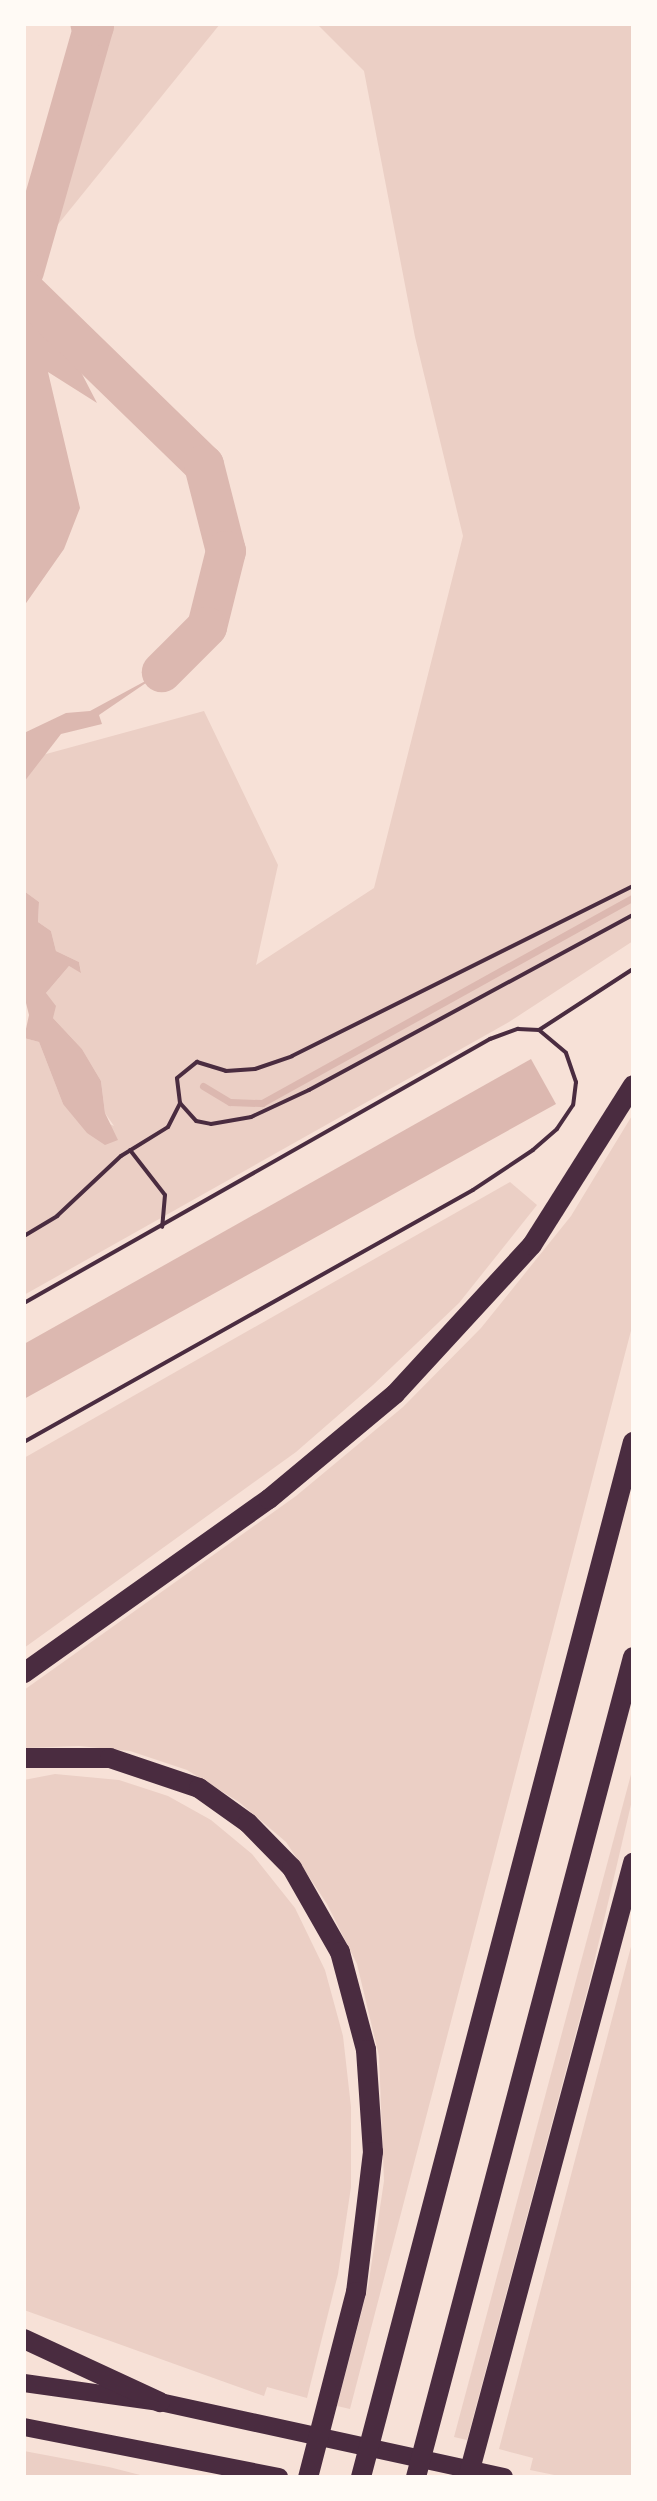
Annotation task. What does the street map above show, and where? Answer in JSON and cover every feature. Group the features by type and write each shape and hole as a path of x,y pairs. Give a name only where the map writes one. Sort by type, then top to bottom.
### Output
{"highway":[{"path":"24,1673 258,1508 395,1394 532,1245 633,1085"},
{"path":"361,2477 633,1442"},
{"path":"416,2477 633,1657"},
{"path":"24,1758 110,1758 199,1788 248,1823 292,1868 340,1952 366,2050 373,2152 356,2292 308,2477"},
{"path":"468,2477 633,1863"},
{"path":"24,2339 160,2402"}],"main road":[{"path":"24,2383 160,2402 504,2477"},
{"path":"24,2427 279,2477"}],"path":[{"path":"24,1236 57,1216 130,1150 168,1127 180,1103 177,1078 197,1062 226,1071 255,1069 292,1056 633,886"},
{"path":"180,1103 196,1121 211,1124 251,1117 309,1090 633,915"},
{"path":"24,1303 490,1039 518,1029 539,1030 633,969"},
{"path":"24,1442 473,1190 533,1150 557,1129 573,1105 576,1082 566,1053 539,1030"},
{"path":"130,1150 165,1195 162,1227"}],"shaded area":[{"path":"96,24 220,24 26,264"},
{"path":"317,24 633,24 633,941 509,1022 24,1295 24,1038 39,1042 63,1104 114,1126 105,1113 101,1081 82,1049 53,1018 46,993 69,966 81,972 79,962 56,951 51,931 38,922 39,902 24,891 24,760 204,711 278,865 256,965 374,888 463,536 415,337 364,71"},
{"path":"24,291 53,318 97,403 48,372 80,508 64,549 24,606"},
{"path":"162,672 99,715 102,724 61,734 24,782 24,733 66,713 90,711"},
{"path":"24,891 39,902 38,922 51,931 56,951 79,962 81,973 69,966 46,993 56,1006 53,1018 82,1049 101,1081 105,1113 118,1140 105,1145 87,1133 63,1104 39,1042 24,1038 29,1015 24,995"},
{"path":"531,1059 556,1104 24,1399 24,1344"},
{"path":"633,1114 633,1323 350,2409 337,2406 368,2287 384,2181 379,2056 357,1964 327,1904 286,1842 239,1802 187,1770 130,1751 79,1746 24,1748 24,1690 296,1496 403,1407 481,1328 571,1216"},
{"path":"510,1182 537,1205 459,1303 373,1385 296,1452 24,1648 24,1458"},
{"path":"633,1767 633,1796 589,1984 467,2440 454,2437"},
{"path":"55,1774 119,1780 168,1796 211,1820 252,1854 295,1908 325,1970 343,2036 351,2107 351,2187 338,2274 307,2398 267,2387 264,2396 24,2310 24,1780"},
{"path":"633,1939 633,2477 564,2477 530,2470 533,2458 499,2449"},
{"path":"24,2451 109,2467 148,2477 24,2477"}],"waterway":[{"path":"24,271 94,26 90,24"},
{"path":"24,290 204,465 226,551 207,627 162,672"},
{"path":"203,1086 230,1102 262,1103 633,897"}]}
